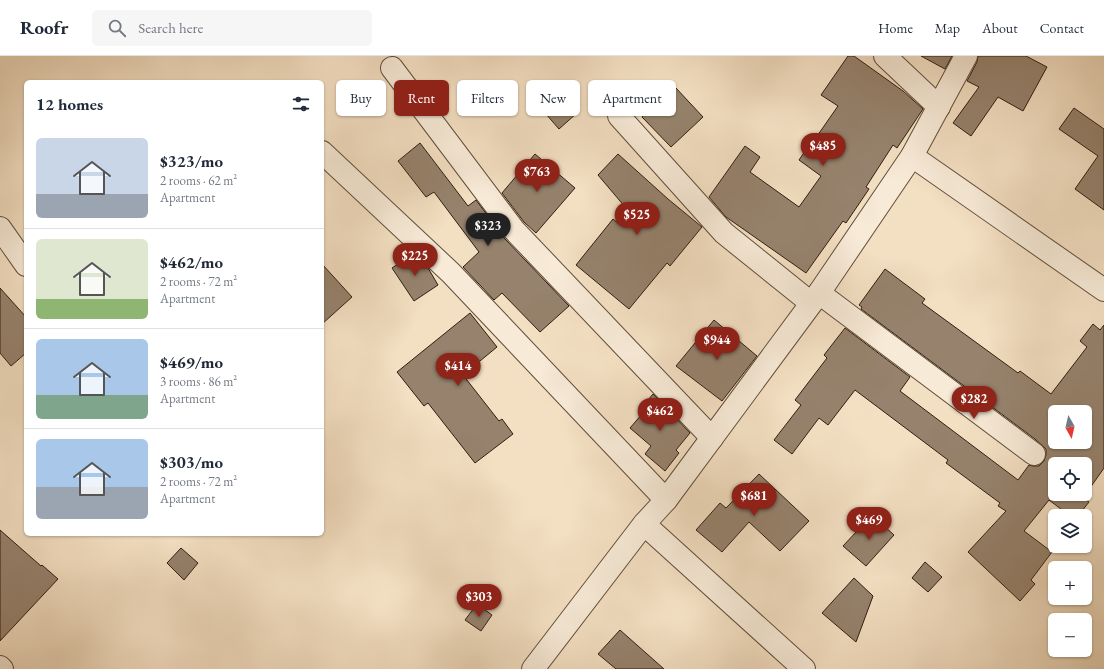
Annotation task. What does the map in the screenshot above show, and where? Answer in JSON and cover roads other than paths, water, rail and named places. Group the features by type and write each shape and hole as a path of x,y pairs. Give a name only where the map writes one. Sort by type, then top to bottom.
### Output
{"street":[{"path":"885,56 939,107"},
{"path":"533,669 644,524 666,500 815,298 912,156 966,56"},
{"path":"392,68 514,230 712,438"},
{"path":"619,116 724,233 1034,454"},
{"path":"324,154 451,273 666,500"},
{"path":"912,156 1104,290"},
{"path":"0,228 24,262"},
{"path":"644,524 804,669"}]}
